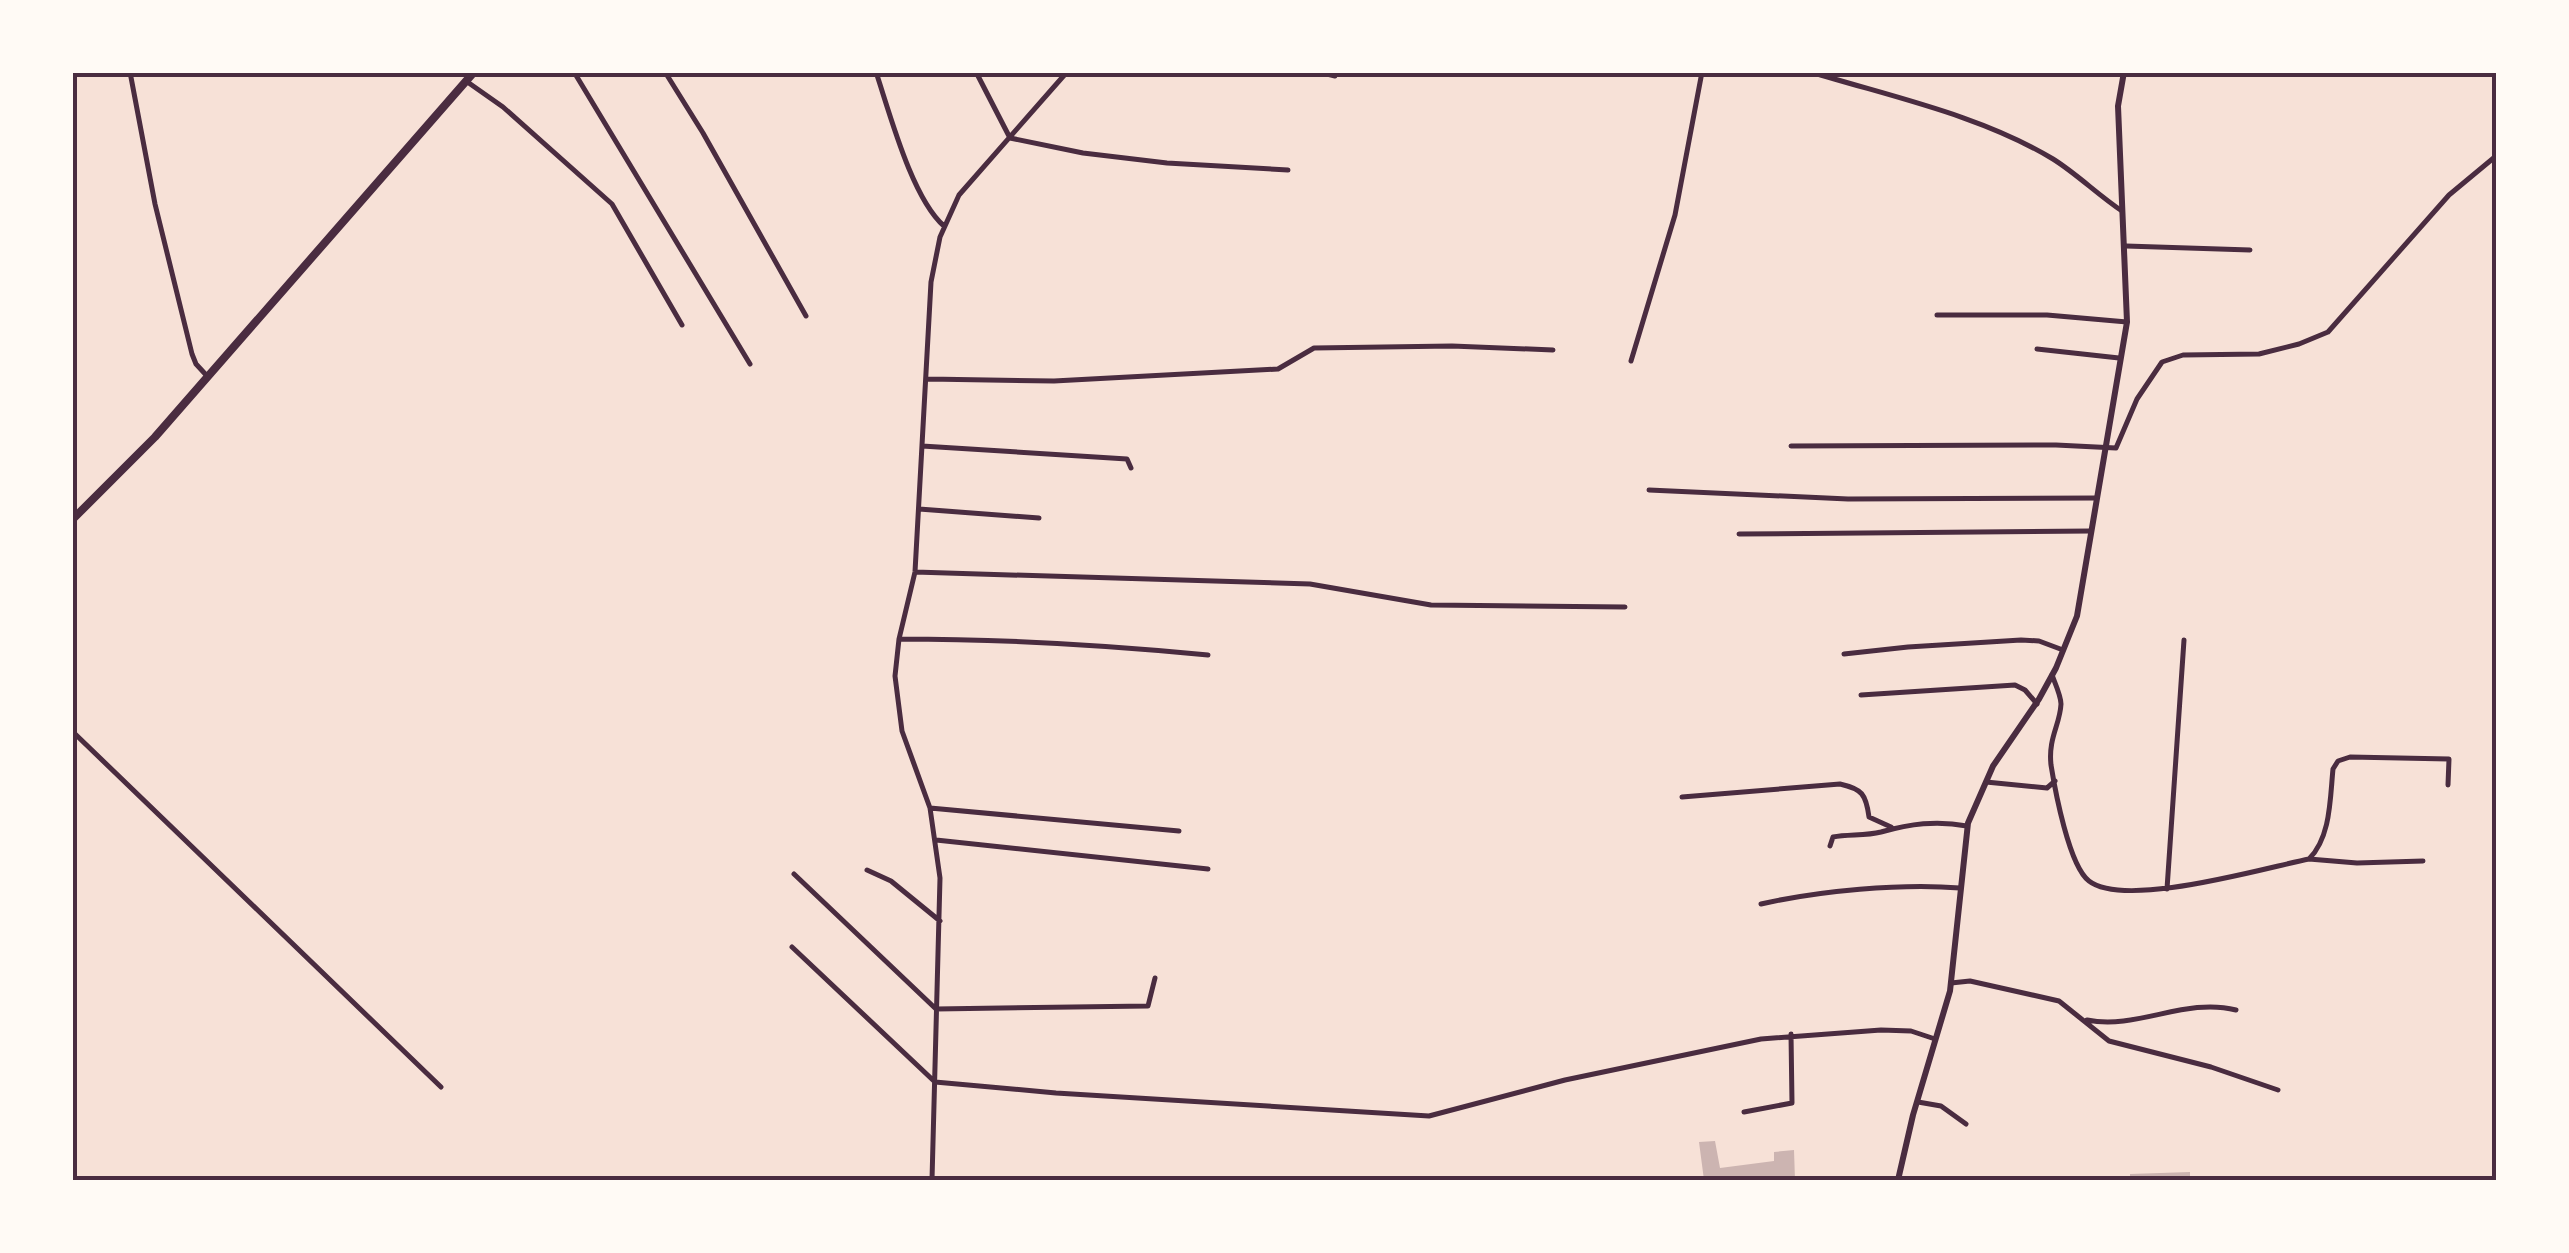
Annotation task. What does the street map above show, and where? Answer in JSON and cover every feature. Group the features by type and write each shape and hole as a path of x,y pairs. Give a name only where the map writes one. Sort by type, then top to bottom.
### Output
{"main road":[{"path":"72,520 155,438 474,72"}],"street":[{"path":"130,72 155,204 192,354 208,376"},
{"path":"574,72 750,364"},
{"path":"665,72 806,316"},
{"path":"876,72 906,160 934,217 944,226"},
{"path":"976,72 1010,138"},
{"path":"932,1180 940,922 936,840 930,808 902,731 895,676 915,572 931,282 944,226 959,196 1067,72"},
{"path":"1319,72 1336,76"},
{"path":"1631,361 1676,216 1702,72"},
{"path":"1811,72 1944,112 2008,137 2054,160 2122,211"},
{"path":"1898,1180 1951,983 1968,826 1985,782 2036,704 2077,616 2127,322 2118,106 2124,72"},
{"path":"466,81 503,107 612,204 682,325"},
{"path":"1010,138 1082,153 1166,163 1288,170"},
{"path":"1791,446 2116,448 2137,399 2162,362 2183,355 2260,354 2328,332 2449,195 2496,156"},
{"path":"2126,246 2250,250"},
{"path":"1937,316 2048,315 2127,322"},
{"path":"927,380 1054,382 1278,369 1314,348 1452,346 1553,350"},
{"path":"2037,349 2119,358"},
{"path":"922,446 1127,459 1131,468"},
{"path":"1650,490 1832,499 2096,498"},
{"path":"919,509 1039,518"},
{"path":"1739,534 2091,531"},
{"path":"915,572 1310,584 1431,605 1625,607"},
{"path":"900,639 1099,644 1208,654"},
{"path":"1844,654 2020,640 2039,641 2063,650"},
{"path":"2167,889 2184,640"},
{"path":"2052,675 2061,703 2050,749 2055,780 2077,864 2090,882 2124,892 2167,889 2309,859 2423,861"},
{"path":"1861,695 2016,685 2036,704"},
{"path":"72,731 441,1087"},
{"path":"2309,859 2324,835 2332,769 2338,761 2449,759 2448,785"},
{"path":"1985,782 2047,788 2055,780"},
{"path":"1682,797 1840,784 1860,789 1866,796 1869,817 1891,827"},
{"path":"930,808 1179,830"},
{"path":"1830,846 1833,836 1883,832 1891,827 1945,822 1968,826"},
{"path":"936,840 1208,869"},
{"path":"867,870 891,882 940,922"},
{"path":"794,874 936,1009 1148,1006 1155,978"},
{"path":"1761,904 1832,893 1930,886 1960,888"},
{"path":"792,947 935,1082 1056,1094 1430,1116 1640,1062 1791,1034 1896,1030 1936,1040"},
{"path":"1951,983 1970,981 2059,1000 2109,1041 2211,1066 2278,1090"},
{"path":"2084,1020 2115,1022 2208,1005 2236,1010"},
{"path":"1744,1112 1792,1103 1791,1034"},
{"path":"1918,1102 1941,1106 1966,1124"}],"building":[{"path":"1715,1141 1720,1168 1774,1161 1774,1152 1794,1150 1795,1180 1704,1180 1699,1142"},
{"path":"2190,1172 2190,1180 2130,1180 2130,1174"}]}
